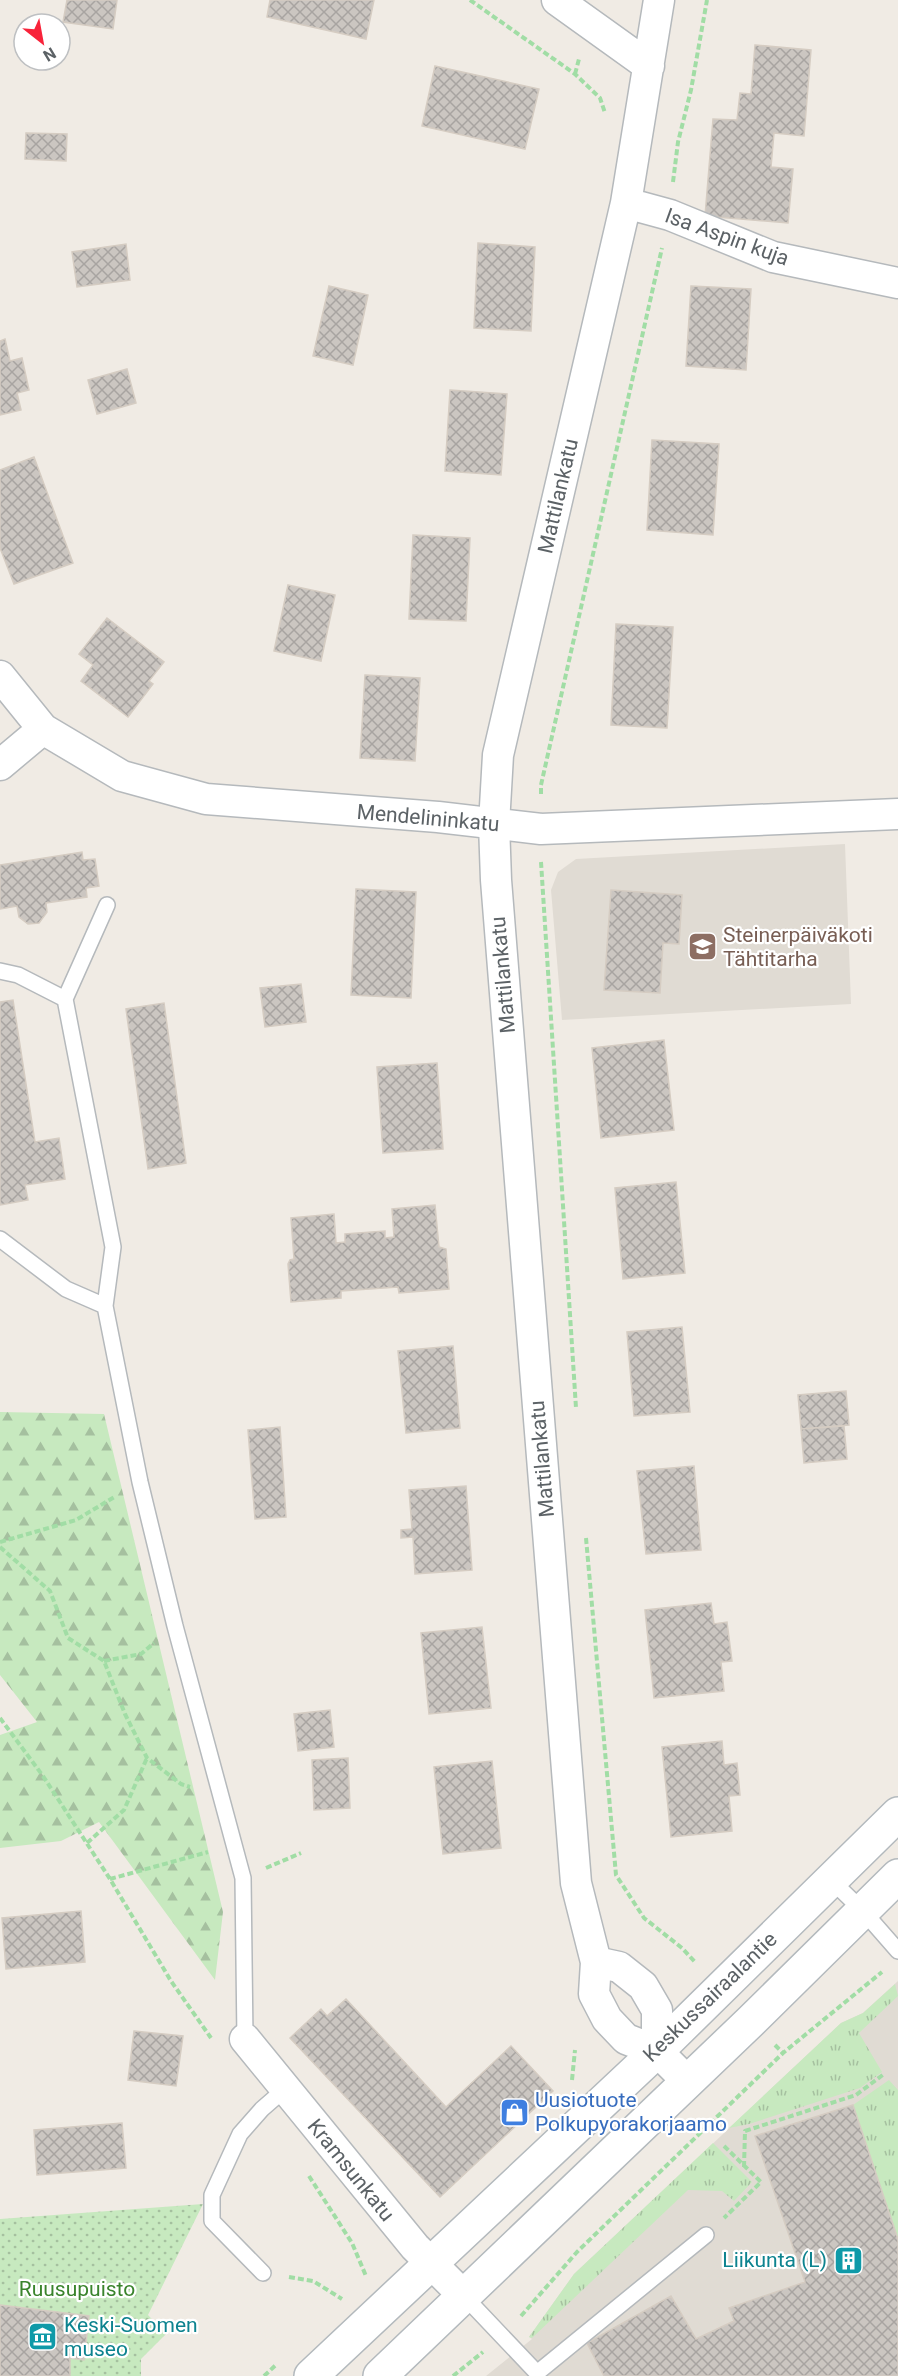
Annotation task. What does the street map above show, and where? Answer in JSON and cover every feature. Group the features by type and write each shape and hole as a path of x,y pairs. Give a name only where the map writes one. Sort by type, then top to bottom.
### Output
{"main road":[{"name":"Keskussairaalantie","path":"311,2376 378,2311 432,2265 554,2146 657,2051 898,1814"},
{"path":"380,2376 688,2082 898,1876"}],"street":[{"path":"557,0 649,66"},
{"name":"Mattilankatu","path":"659,0 626,203 498,755 494,824 496,892 576,1883 596,1962 594,1994 607,2019 626,2039 657,2051 688,2082"},
{"name":"Isa Aspin kuja","path":"626,203 670,215 773,256 898,283"},
{"name":"Mendelininkatu","path":"0,676 43,729 122,776 206,799 438,817 541,829 898,814"},
{"path":"0,765 43,729"},
{"path":"596,1962 619,1967 643,1986 657,2010 657,2051"},
{"name":"Kramsunkatu","path":"245,2039 415,2247 464,2296"}],"lane":[{"path":"107,905 65,999 113,1246 105,1306 140,1482 175,1626 243,1878 245,2039"},
{"path":"0,971 18,975 65,999"},
{"path":"0,1239 66,1289 105,1306"},
{"path":"831,1880 863,1911 898,1951"},
{"path":"263,2273 212,2222 212,2195 240,2134 262,2109 285,2089"},
{"path":"464,2296 503,2336 535,2374 706,2235"}],"path":[{"path":"470,0 575,74 600,98 609,125 678,142"},
{"path":"576,1416 541,873 542,785 670,215 678,142 691,90 707,0"},
{"path":"140,1482 76,1520 0,1544 51,1591 68,1638 104,1661 124,1714 147,1758 181,1784 220,1797"},
{"path":"586,1534 616,1875 644,1918 682,1948 719,1989"},
{"path":"104,1661 141,1654 175,1626"},
{"path":"0,1718 43,1776 110,1879 171,1981 215,2043"},
{"path":"87,1843 124,1810 147,1758"},
{"path":"110,1879 234,1845"},
{"path":"243,1878 301,1854"},
{"path":"453,2376 503,2336 577,2252 783,2053 889,1967"},
{"path":"751,2021 783,2053"},
{"path":"744,2167 744,2131 856,2095 884,2074"},
{"path":"706,2235 761,2182 724,2146"},
{"path":"309,2175 352,2243 368,2280"},
{"path":"263,2273 313,2281 345,2301"}],"shaded area":[{"name":"Steinerpäiväkoti Tähtitarha","path":"845,844 851,1004 562,1020 551,890 558,872 576,859"},
{"path":"898,1981 898,2376 486,2376 532,2339 529,2337 574,2274 841,2023 863,2013"}],"green space":[{"path":"0,1412 104,1414 223,1912 215,1980 99,1822 61,1841 0,1848 0,1735 37,1722 0,1675"},
{"path":"895,1984 898,1996 859,2033 882,2072 860,2088 749,2124 729,2128 841,2023 863,2013"},
{"path":"889,2080 898,2090 898,2239 853,2105"},
{"path":"713,2143 752,2182 734,2201 722,2191 688,2190 532,2338 529,2337 574,2274"},
{"name":"Ruusupuisto","path":"203,2204 148,2315 166,2334 141,2359 141,2376 0,2376 0,2219"}],"building":[{"path":"67,0 117,0 113,29 72,23 72,12 65,12"},
{"path":"270,0 374,0 366,39 267,17"},
{"path":"755,45 811,50 804,136 774,133 771,167 793,169 788,223 705,216 713,119 737,120 740,93 751,94"},
{"path":"435,66 539,89 525,149 422,126"},
{"path":"26,133 67,134 66,161 25,159"},
{"path":"478,243 535,247 531,331 474,328"},
{"path":"126,244 130,280 77,287 72,252"},
{"path":"329,286 368,295 353,365 313,356"},
{"path":"691,286 751,289 746,370 686,366"},
{"path":"5,339 10,361 22,358 29,390 17,393 21,410 0,415 0,341"},
{"path":"127,369 136,403 97,414 88,380"},
{"path":"450,390 507,394 501,475 445,471"},
{"path":"652,440 719,444 713,535 647,530"},
{"path":"34,457 73,563 14,584 0,548 0,470"},
{"path":"413,535 470,538 466,621 409,619"},
{"path":"288,585 335,595 321,661 274,651"},
{"path":"107,618 164,662 149,681 153,684 128,717 81,681 93,665 79,654"},
{"path":"616,624 673,627 667,728 611,725"},
{"path":"365,675 420,678 415,761 360,758"},
{"path":"82,852 83,860 95,859 99,886 86,888 87,897 46,903 47,912 39,923 28,924 19,917 17,906 0,909 0,865"},
{"path":"356,889 416,892 411,998 351,995"},
{"path":"611,890 682,895 679,944 663,943 660,993 604,990"},
{"path":"301,984 306,1022 265,1027 260,988"},
{"path":"13,1000 35,1142 59,1138 65,1179 25,1185 28,1200 0,1205 0,1002"},
{"path":"164,1003 186,1163 148,1169 126,1009"},
{"path":"664,1040 674,1130 601,1138 592,1048"},
{"path":"437,1063 443,1149 383,1153 377,1067"},
{"path":"676,1182 685,1273 623,1279 615,1188"},
{"path":"435,1205 439,1247 446,1249 449,1289 399,1293 398,1287 341,1291 341,1298 291,1302 288,1264 294,1259 291,1218 334,1214 336,1243 345,1242 345,1234 385,1231 385,1238 394,1237 392,1209"},
{"path":"682,1327 690,1412 634,1416 627,1332"},
{"path":"453,1346 460,1428 406,1433 398,1351"},
{"path":"846,1391 849,1425 801,1429 798,1395"},
{"path":"844,1426 847,1459 804,1463 801,1429"},
{"path":"280,1427 286,1517 255,1519 248,1430"},
{"path":"694,1466 701,1550 646,1554 637,1471"},
{"path":"466,1486 472,1570 415,1574 413,1537 401,1538 401,1530 412,1529 409,1490"},
{"path":"711,1603 714,1624 727,1622 732,1661 721,1662 724,1691 654,1698 645,1610"},
{"path":"482,1627 491,1708 429,1714 421,1633"},
{"path":"330,1710 334,1747 298,1751 294,1714"},
{"path":"722,1741 724,1765 737,1763 740,1795 729,1796 732,1831 671,1837 662,1747"},
{"path":"348,1758 350,1808 314,1810 312,1760"},
{"path":"492,1761 501,1848 443,1854 434,1767"},
{"path":"81,1911 85,1962 6,1969 2,1918"},
{"path":"346,1999 446,2107 511,2046 553,2091 440,2197 290,2038 321,2009 327,2016"},
{"path":"134,2031 183,2036 176,2086 128,2080"},
{"name":"Liikunta (L)","path":"853,2105 898,2239 898,2376 604,2376 587,2343 671,2296 696,2339 734,2321 729,2308 805,2282 755,2136"},
{"path":"122,2123 126,2168 37,2175 34,2130"},
{"name":"Keski-Suomen museo","path":"0,2305 89,2316 84,2360 70,2358 70,2376 0,2376"}],"place":[{"name":"Steinerpäiväkoti Tähtitarha","path":"702,947"},
{"name":"Uusiotuote Polkupyorakorjaamo","path":"514,2112"},
{"name":"Liikunta (L)","path":"848,2260"},
{"name":"Keski-Suomen museo","path":"43,2337"}]}
